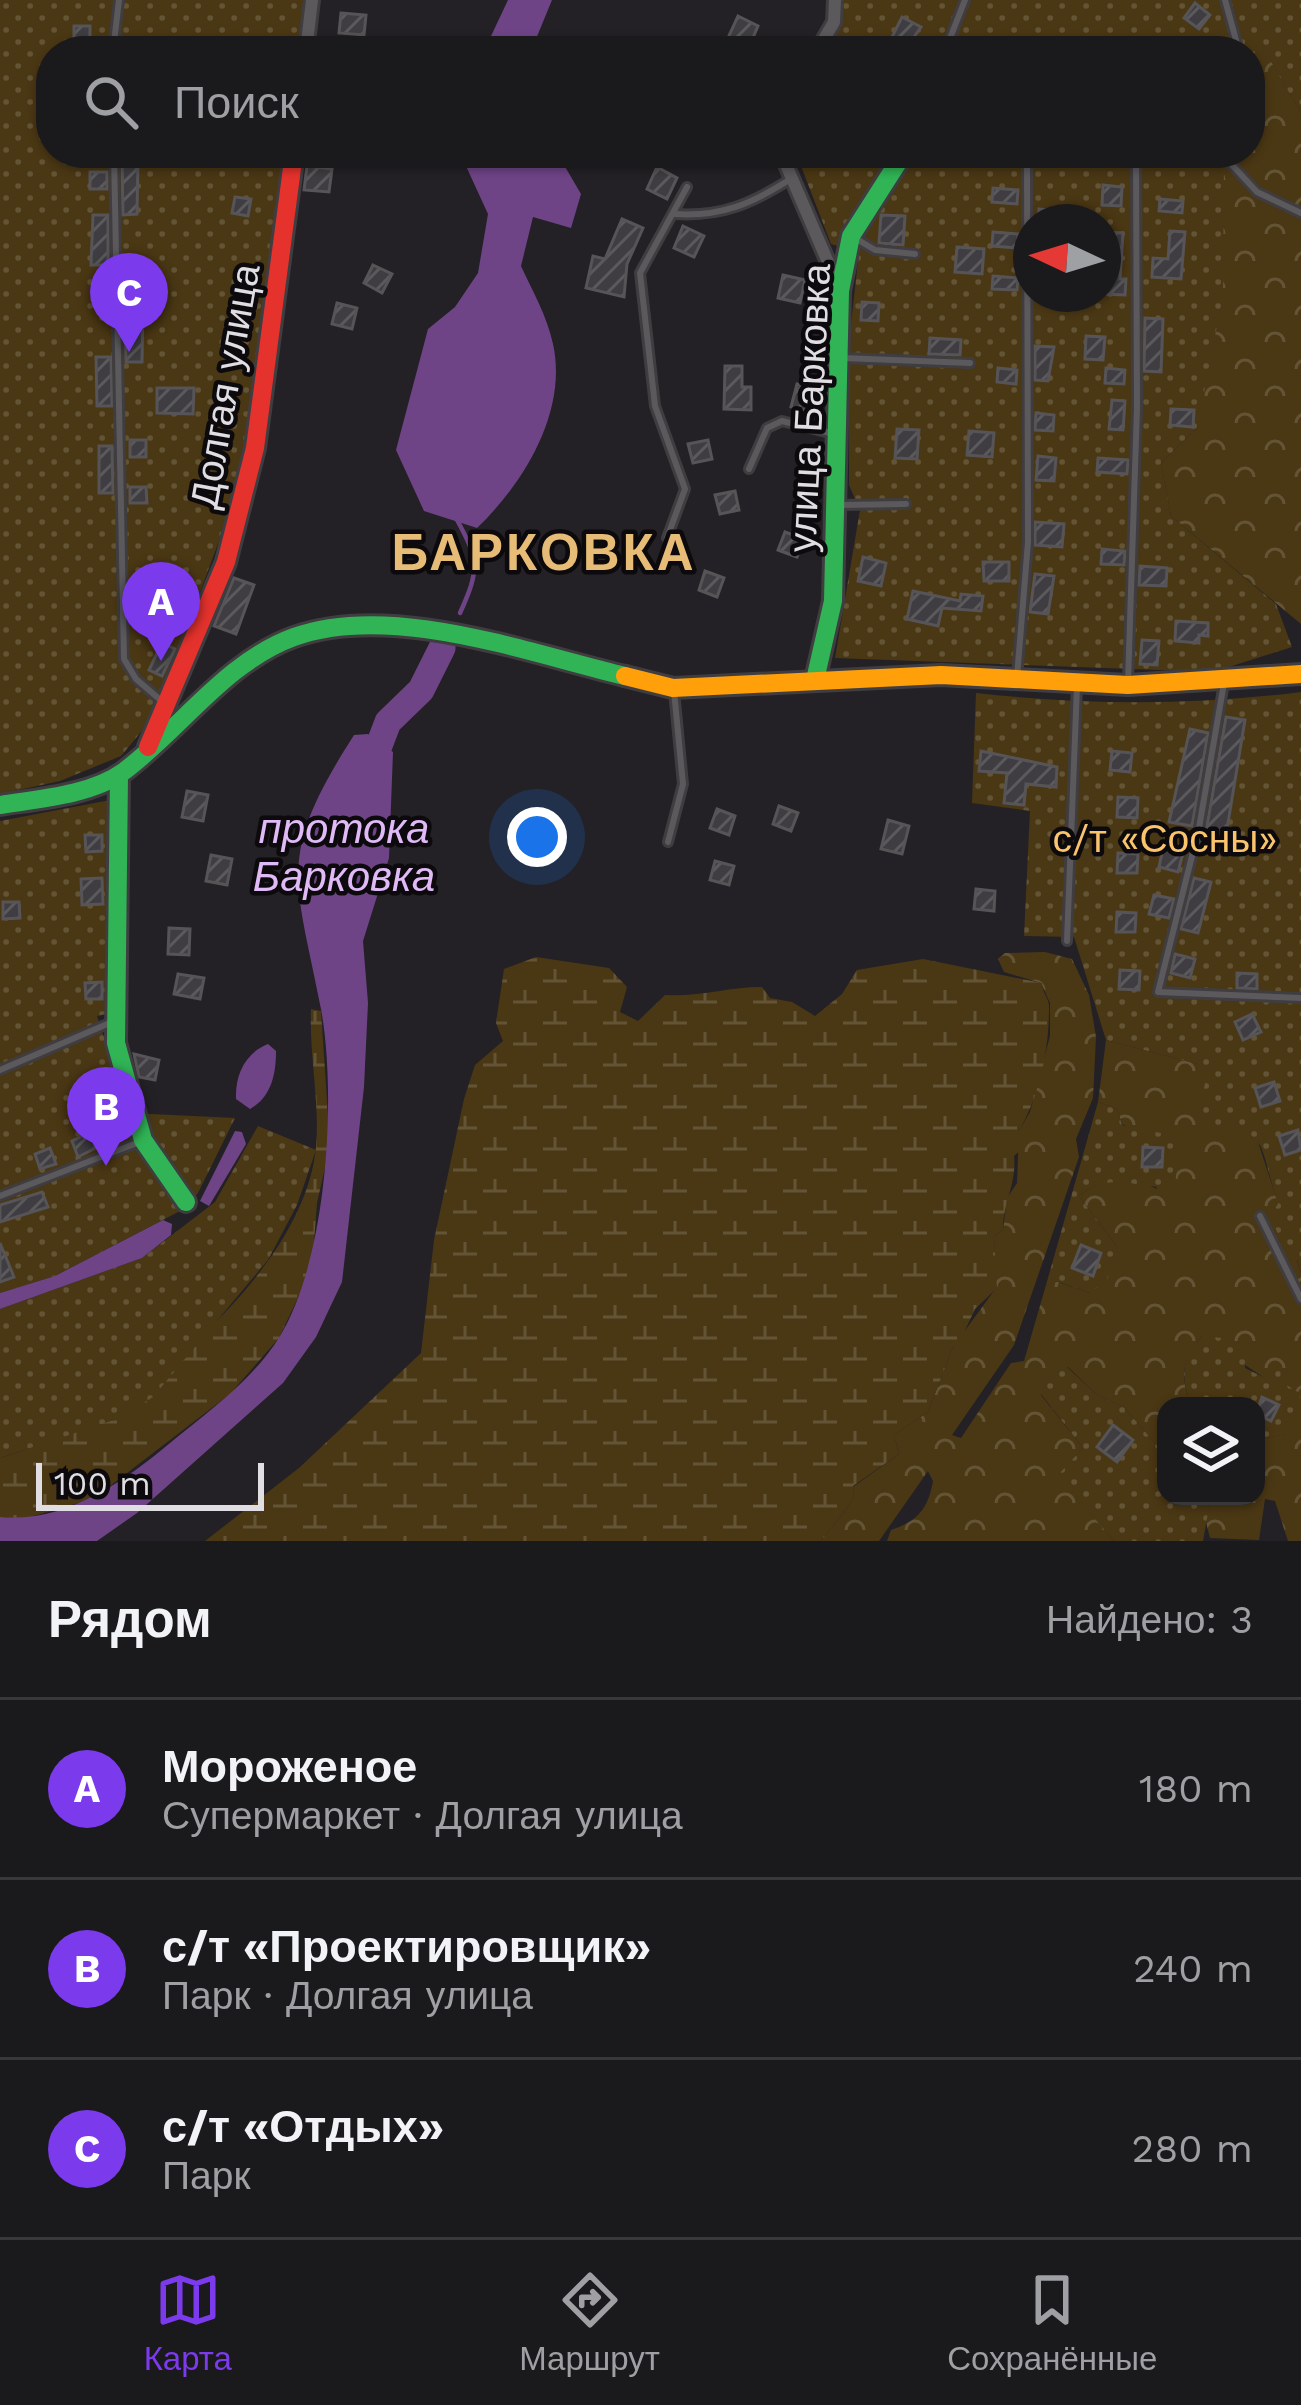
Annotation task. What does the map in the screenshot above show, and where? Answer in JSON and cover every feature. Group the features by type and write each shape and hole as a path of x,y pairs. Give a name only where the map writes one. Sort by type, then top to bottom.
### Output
{"street":[{"path":"308,36 313,0"},
{"path":"826,36 834,22 836,0"},
{"name":"Долгая улица","path":"144,757 226,562 255,448 292,168"},
{"path":"785,168 840,291"},
{"name":"улица Барковка","path":"815,680 832,601 840,291 851,236 894,168"},
{"path":"0,805 53,797 119,775 252,658 294,637 346,625 443,632 673,688 941,675 1077,686 1128,685 1301,674"},
{"path":"119,775 116,1020 126,1091 143,1140 186,1202"}],"lane":[{"path":"114,36 119,0"},
{"path":"951,36 964,0"},
{"path":"1225,0 1235,36"},
{"path":"114,168 124,659 136,679 167,706"},
{"path":"1016,680 1028,542 1027,168"},
{"path":"1128,685 1137,409 1136,168"},
{"path":"1240,168 1257,192 1301,213"},
{"path":"675,214 712,217 756,201 789,180"},
{"path":"667,538 685,489 655,406 640,273 687,187"},
{"path":"851,236 875,250 915,254"},
{"path":"839,358 970,363"},
{"path":"749,469 767,428 782,421 838,434"},
{"path":"836,505 906,504"},
{"path":"1225,679 1199,828 1158,992 1301,998"},
{"path":"1067,941 1077,686"},
{"path":"668,842 683,784 683,742 673,688"},
{"path":"0,1070 116,1020"},
{"path":"0,1196 143,1140"},
{"path":"1260,1216 1301,1299"}],"green space":[{"path":"0,0 305,0 301,36 36,36 36,168 284,168 243,454 219,541 165,686 141,732 121,756 60,781 0,794"},
{"path":"840,0 1301,0 1301,113 1265,51 1265,36 832,36 839,22"},
{"path":"1265,50 1301,113 1301,624 1171,516 1161,463 1197,428 1223,168 1265,168"},
{"path":"802,168 1224,168 1223,295 1197,428 1161,463 1171,516 1276,604 1292,647 1213,672 835,658 860,510 849,485 849,342 859,252 831,244"},
{"name":"с/т «Сосны»","path":"1301,692 1301,1273 1297,1260 1287,1256 1270,1215 1278,1204 1257,1141 1238,1130 1197,1125 1205,1083 1194,1063 1106,1040 1074,937 1024,936 1030,811 972,803 976,693 1138,702"},
{"path":"116,799 111,1013 97,1016 129,1113 235,1118 198,1193 182,1210 55,1276 0,1293 0,821"},
{"path":"1045,952 1072,959 1089,995 1096,1037 1093,1098 1076,1139 1079,1157 1014,1345 952,1435 961,1438 1011,1363 1024,1361 1046,1285 1055,1281 1090,1293 1118,1248 1079,1196 1117,1180 1157,1189 1131,1128 1122,1124 1117,1109 1098,1102 1106,1040 1194,1063 1257,1139 1301,1273 1301,1541 1288,1541 1275,1501 1265,1499 1265,1438 1285,1434 1263,1377 1202,1336 1184,1369 1188,1397 1157,1397 1157,1446 1124,1407 1097,1395 1068,1367 1041,1395 1083,1448 1059,1475 1114,1541 887,1541 891,1530 915,1518 925,1506 933,1481 928,1471 879,1541 821,1541 854,1499 853,1487 899,1454 894,1435 928,1412 953,1347 996,1288 994,1236 1003,1230 1007,1198 1017,1183 1019,1131 1030,1112 1050,1036 1050,1003 1041,983 1004,972 998,959 1005,953"},
{"path":"536,957 609,968 627,987 620,1012 638,1021 665,995 762,987 770,998 792,1002 815,1016 842,994 857,970 923,959 1042,983 1049,1005 1045,1056 1033,1102 1019,1131 1028,1143 1014,1156 1003,1230 994,1236 997,1288 975,1309 962,1337 966,1344 953,1347 928,1412 894,1435 899,1454 853,1486 854,1499 821,1541 205,1541 299,1468 421,1353 434,1240 464,1099 475,1065 503,1041 496,1023 504,969"},
{"path":"311,1009 321,1011 330,1145 317,1203 312,1268 279,1338 230,1394 93,1499 23,1519 0,1517 0,1458 47,1441 148,1380 242,1294 278,1246 304,1197 316,1147"},
{"path":"1098,1102 1117,1109 1122,1125 1180,1137 1175,1186 1103,1183 1079,1196 1118,1248 1107,1280 1090,1293 1056,1281 1046,1285"},
{"path":"258,1126 316,1150 297,1205 268,1260 153,1397 120,1418 0,1458 0,1309 142,1258 215,1202"},
{"path":"1202,1336 1231,1339 1246,1350 1245,1368 1263,1377 1281,1367 1280,1381 1301,1394 1286,1434 1265,1438 1265,1397 1188,1397 1184,1369"},
{"path":"1067,1367 1097,1395 1124,1407 1157,1446 1157,1505 1209,1505 1203,1541 1114,1541 1058,1475 1083,1448 1041,1394 1050,1368"},
{"path":"1209,1505 1264,1505 1259,1540 1210,1538 1206,1522"}],"water":[{"path":"508,0 552,0 537,36 491,36"},
{"path":"467,168 566,168 581,194 571,228 533,217 521,266 553,344 554,395 548,421 525,468 477,528 424,511 396,450 428,329 455,307 478,273 488,214"},
{"name":"протока Барковка","path":"368,734 393,752 389,858 363,941 368,1003 364,1087 342,1282 316,1337 283,1383 137,1513 97,1541 0,1541 0,1517 47,1514 70,1507 152,1458 244,1381 280,1336 296,1303 318,1222 328,1086 326,1045 298,868 302,840 329,776 354,735"},
{"path":"268,1044 276,1051 273,1077 263,1098 250,1109 236,1099 237,1082 248,1059"},
{"path":"235,1131 242,1132 246,1144 209,1206 200,1201"},
{"path":"163,1220 172,1224 171,1235 142,1258 0,1309 0,1293 55,1276"}],"building":[{"path":"1195,3 1210,15 1199,29 1184,18"},
{"path":"341,13 366,15 364,35 339,33"},
{"path":"738,16 758,26 754,36 729,36"},
{"path":"902,17 921,27 915,36 892,36"},
{"path":"74,26 90,26 90,36 74,36"},
{"path":"122,168 138,168 137,214 123,215"},
{"path":"307,168 332,169 329,192 304,190"},
{"path":"657,168 677,178 667,199 647,189"},
{"path":"90,172 107,172 107,189 90,189"},
{"path":"1103,185 1122,187 1121,206 1102,204"},
{"path":"993,188 1018,190 1017,204 992,202"},
{"path":"235,197 251,199 248,216 232,213"},
{"path":"1160,199 1183,201 1182,213 1159,211"},
{"path":"93,215 108,215 108,265 91,265"},
{"path":"881,215 905,216 903,245 879,243"},
{"path":"622,219 643,228 627,264 624,297 586,288 593,256 605,259"},
{"path":"683,226 704,236 694,257 674,248"},
{"path":"1170,231 1185,232 1181,279 1152,277 1153,258 1168,259"},
{"path":"993,232 1013,234 1013,248 992,246"},
{"path":"957,247 984,249 982,274 955,272"},
{"path":"373,265 392,274 382,293 364,283"},
{"path":"783,275 805,280 800,303 778,298"},
{"path":"993,276 1013,278 1013,290 992,289"},
{"path":"862,302 879,303 878,321 861,320"},
{"path":"337,303 357,308 352,329 332,324"},
{"path":"125,309 143,309 142,362 126,362"},
{"path":"1145,318 1163,319 1161,372 1144,371"},
{"path":"1086,336 1105,337 1103,360 1085,359"},
{"path":"930,338 961,340 960,355 929,354"},
{"path":"1035,346 1054,347 1048,381 1035,380"},
{"path":"96,357 111,357 112,406 97,406"},
{"path":"725,366 742,366 742,387 751,387 751,410 724,409"},
{"path":"998,368 1017,370 1016,384 997,382"},
{"path":"1106,368 1125,370 1124,384 1105,383"},
{"path":"797,384 818,389 813,412 791,407"},
{"path":"157,388 194,388 193,414 157,413"},
{"path":"1112,400 1125,401 1123,430 1109,429"},
{"path":"1171,409 1194,410 1193,427 1170,425"},
{"path":"1036,413 1054,415 1053,431 1035,430"},
{"path":"897,429 919,430 917,459 895,458"},
{"path":"969,431 994,433 992,457 967,455"},
{"path":"130,440 146,440 146,457 130,457"},
{"path":"708,440 712,459 693,463 688,444"},
{"path":"99,446 112,446 113,493 99,493"},
{"path":"1038,456 1056,458 1054,481 1036,480"},
{"path":"1098,458 1128,460 1127,474 1097,472"},
{"path":"130,487 146,487 147,503 130,503"},
{"path":"735,491 739,510 720,514 715,495"},
{"path":"1035,522 1064,524 1062,547 1035,545"},
{"path":"785,532 804,539 797,557 778,550"},
{"path":"1102,549 1125,551 1124,565 1101,564"},
{"path":"863,557 886,563 881,586 858,581"},
{"path":"983,562 1009,562 1009,581 984,581"},
{"path":"1140,566 1167,568 1166,586 1139,585"},
{"path":"705,571 724,578 717,597 699,590"},
{"path":"1035,574 1054,576 1048,614 1030,612"},
{"path":"234,578 254,585 236,634 214,626"},
{"path":"130,582 149,582 149,599 133,599"},
{"path":"913,591 960,601 961,594 983,596 981,611 942,608 938,626 907,619"},
{"path":"1176,621 1208,623 1208,636 1199,635 1199,643 1175,641"},
{"path":"1142,640 1159,641 1157,665 1140,664"},
{"path":"162,643 175,649 162,676 149,670"},
{"path":"1226,717 1245,720 1224,847 1204,843"},
{"path":"1190,729 1208,733 1192,826 1169,822"},
{"path":"981,751 1057,767 1056,787 1026,784 1024,805 1004,803 1007,773 979,771"},
{"path":"1112,751 1132,753 1130,772 1110,770"},
{"path":"187,791 208,795 203,821 182,817"},
{"path":"1118,797 1138,798 1137,818 1117,817"},
{"path":"779,806 798,813 791,831 773,824"},
{"path":"717,809 735,816 729,835 710,828"},
{"path":"888,820 909,826 902,854 881,849"},
{"path":"85,835 102,835 102,851 86,852"},
{"path":"1163,848 1183,853 1178,872 1159,867"},
{"path":"1118,853 1138,854 1137,873 1117,873"},
{"path":"211,855 232,859 227,885 206,881"},
{"path":"715,861 734,866 729,885 710,880"},
{"path":"102,878 103,904 82,905 81,879"},
{"path":"1194,878 1211,882 1198,933 1181,929"},
{"path":"976,889 995,891 994,911 974,909"},
{"path":"1154,895 1174,899 1169,918 1149,914"},
{"path":"3,902 19,902 20,918 3,919"},
{"path":"1117,912 1136,913 1135,932 1116,932"},
{"path":"169,928 190,929 189,955 168,954"},
{"path":"1175,954 1195,959 1190,978 1171,973"},
{"path":"1120,970 1140,971 1139,990 1119,989"},
{"path":"1237,973 1257,974 1257,989 1237,988"},
{"path":"178,974 204,978 200,999 174,994"},
{"path":"102,982 102,999 86,999 85,983"},
{"path":"1252,1014 1261,1032 1243,1040 1235,1022"},
{"path":"134,1054 159,1060 155,1080 139,1077"},
{"path":"1274,1082 1280,1101 1261,1107 1255,1088"},
{"path":"114,1121 119,1136 78,1157 72,1141"},
{"path":"1298,1130 1301,1150 1285,1155 1279,1136"},
{"path":"1143,1147 1163,1148 1162,1167 1142,1167"},
{"path":"50,1148 56,1164 40,1169 35,1154"},
{"path":"42,1192 48,1207 0,1222 0,1205"},
{"path":"0,1243 14,1277 0,1282"},
{"path":"1081,1245 1101,1253 1093,1276 1072,1268"},
{"path":"1265,1398 1279,1405 1271,1421 1265,1418"},
{"path":"1113,1425 1133,1440 1117,1462 1097,1447"}],"waterway":[{"path":"456,518 474,565 460,613"},
{"path":"367,777 388,722 421,690 442,648"}],"traffic: fast":[{"path":"815,680 833,601 840,291 851,236 894,168"},
{"path":"0,805 64,795 110,780 246,663 294,637 332,628 373,625 460,635 625,676"},
{"path":"119,775 116,1043 143,1140 186,1202"}],"traffic: slow":[{"path":"625,676 673,688 941,675 1128,685 1301,674"}],"traffic: jam":[{"path":"148,747 226,562 255,448 292,168"}],"place":[{"name":"с/т «Отдых»","path":"129,352"},
{"name":"Мороженое","path":"161,661"},
{"name":"с/т «Проектировщик»","path":"106,1166"}],"district":[{"name":"БАРКОВКА","path":"544,552"}]}
